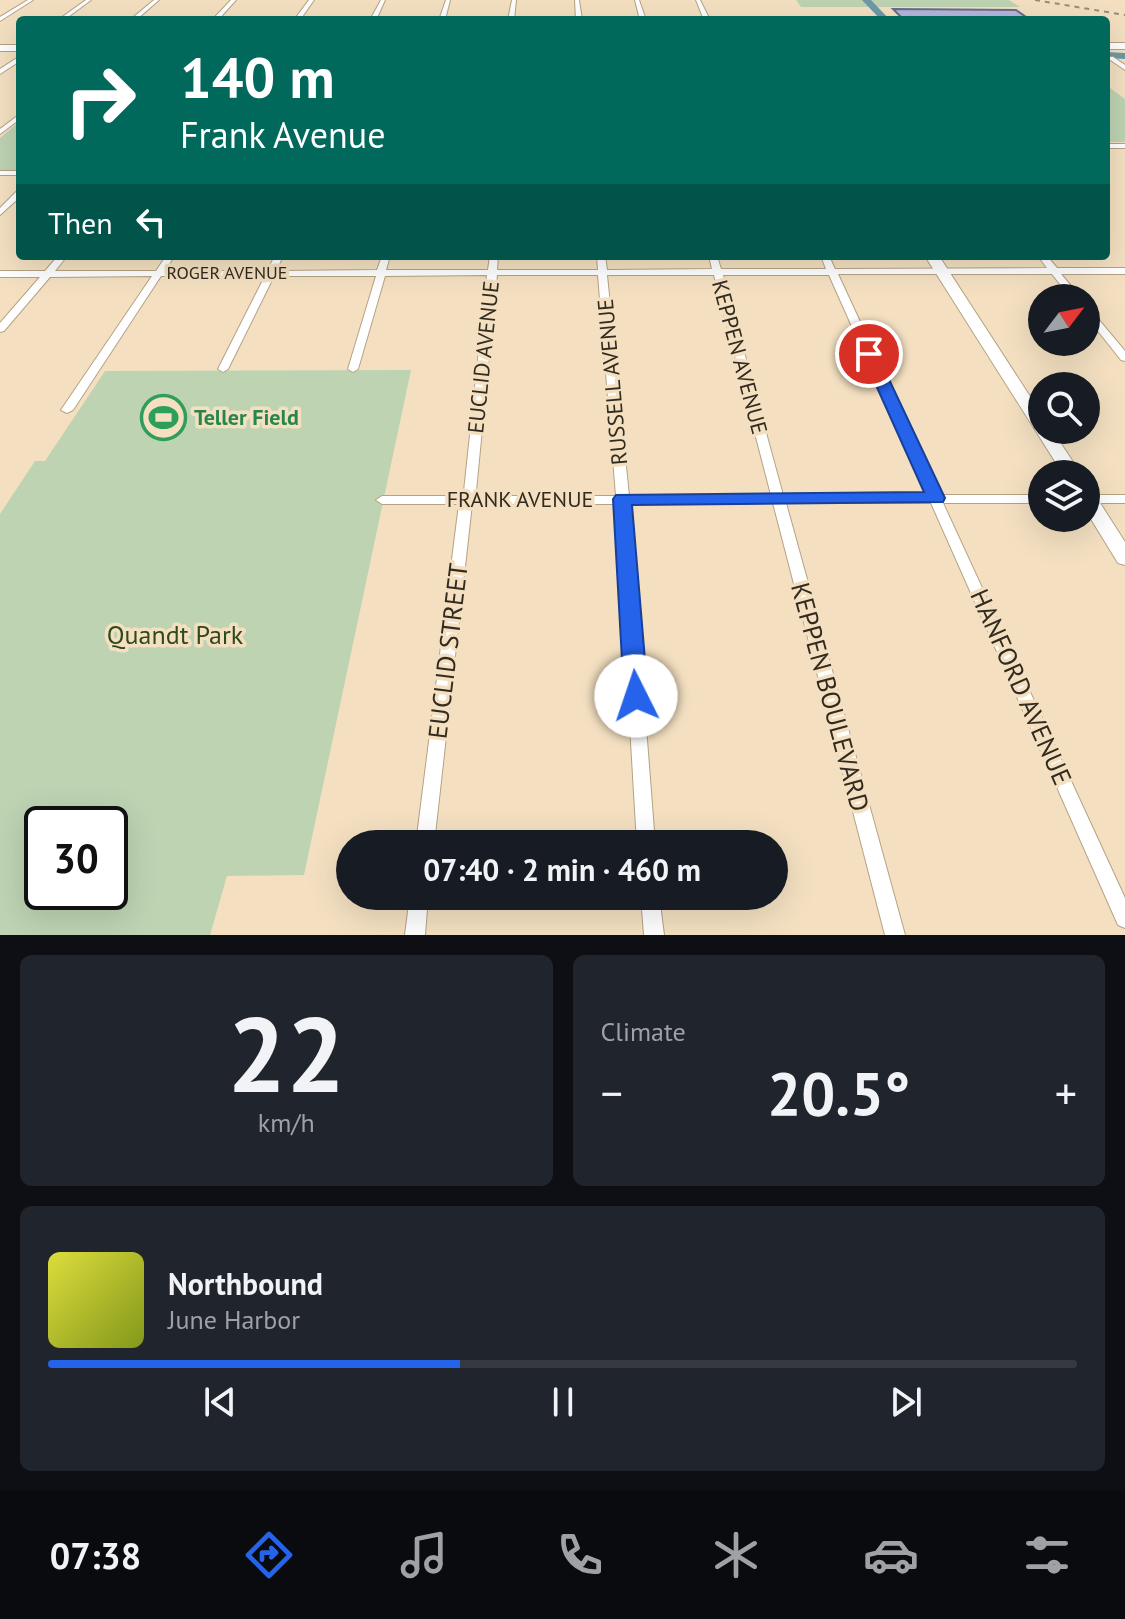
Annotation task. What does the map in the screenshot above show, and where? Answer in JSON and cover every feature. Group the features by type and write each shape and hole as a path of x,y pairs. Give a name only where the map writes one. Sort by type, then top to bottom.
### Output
{"street":[{"path":"0,19 31,0"},
{"path":"67,16 89,0"},
{"path":"138,16 157,0"},
{"path":"219,16 234,0"},
{"path":"1111,58 1125,68"},
{"path":"0,132 16,119"},
{"path":"0,213 16,197"},
{"path":"0,329 59,260"},
{"path":"67,410 168,260"},
{"path":"223,369 277,260"},
{"path":"353,369 385,260"},
{"name":"EUCLID AVENUE","path":"473,458 494,260"},
{"name":"RUSSELL AVENUE","path":"601,260 645,830"},
{"name":"KEPPEN AVENUE","path":"714,260 766,458"},
{"name":"HANFORD AVENUE","path":"827,260 1125,919"},
{"path":"934,260 1028,406"},
{"path":"1045,260 1064,284"},
{"name":"ROGER AVENUE","path":"0,274 1125,271"},
{"path":"1100,327 1125,358"},
{"name":"EUCLID STREET","path":"427,830 473,458"},
{"name":"KEPPEN BOULEVARD","path":"766,458 895,935"},
{"path":"1100,498 1125,499"},
{"name":"FRANK AVENUE","path":"382,500 1028,499"},
{"path":"1100,519 1125,558"},
{"path":"415,935 418,910"},
{"path":"651,910 654,935"}],"green space":[{"path":"796,0 1009,0 1020,7 801,7"},
{"path":"1110,88 1125,99 1125,142 1110,142"},
{"path":"16,124 16,171 0,171 0,138"},
{"name":"Quandt Park","path":"411,370 304,875 227,876 210,935 0,935 0,514 35,461 45,461 105,371"}],"building":[{"path":"893,9 1016,10 1025,16 900,16"}],"waterway":[{"path":"866,0 882,16"},
{"path":"1110,55 1125,56"}],"railway":[{"path":"1035,0 1125,15"}],"place":[{"name":"Teller Field","path":"163,417"}],"route":[{"path":"636,696 622,499 936,498 869,354"}]}
